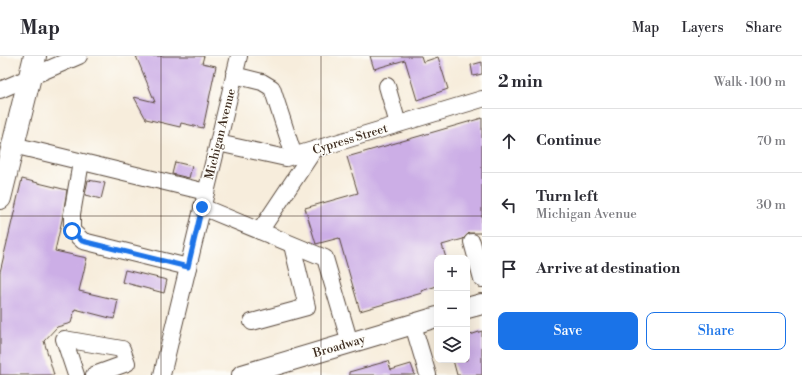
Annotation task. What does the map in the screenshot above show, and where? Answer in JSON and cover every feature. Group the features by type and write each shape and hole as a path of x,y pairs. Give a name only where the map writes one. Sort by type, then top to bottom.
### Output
{"highway":[{"path":"0,198 35,56"}],"main road":[{"path":"470,307 482,304"},
{"name":"Broadway","path":"242,375 434,318"}],"street":[{"path":"0,90 79,56"},
{"name":"Michigan Avenue","path":"162,375 239,56"},
{"path":"234,75 262,82 272,88 294,156"},
{"path":"387,86 398,124"},
{"name":"Cypress Street","path":"218,143 286,158 482,99"},
{"path":"13,145 81,162 204,199 260,231 325,258 350,343"},
{"path":"260,231 314,150"},
{"path":"81,162 72,214 72,231 82,241 188,267"},
{"path":"472,242 482,279"},
{"path":"252,322 307,307 292,245"},
{"path":"413,324 428,375"},
{"path":"76,375 64,339 122,349 127,363 100,374"}],"building":[{"path":"136,56 204,56 202,63 216,66 203,128 181,123 180,127 146,119 134,97 155,102"},
{"path":"370,56 421,56 423,62 438,57 448,89 417,100 405,60 374,69"},
{"path":"482,62 482,74 473,76 471,65"},
{"path":"482,118 482,233 469,233 463,239 442,245 445,255 434,255 434,287 421,291 422,293 360,311 339,238 316,244 305,208 358,193 347,157"},
{"path":"175,162 192,166 189,178 172,174"},
{"path":"22,179 67,190 55,251 87,258 79,291 118,300 114,319 75,309 71,323 57,327 44,341 54,375 0,375 0,272"},
{"path":"88,180 105,183 101,199 85,195"},
{"path":"125,270 167,280 164,293 122,282"},
{"path":"482,331 482,375 457,375 454,363 470,363 470,335"},
{"path":"388,361 391,370 411,364 415,375 349,375 349,372"}],"route":[{"path":"72,231 82,241 188,267 202,207"}]}
